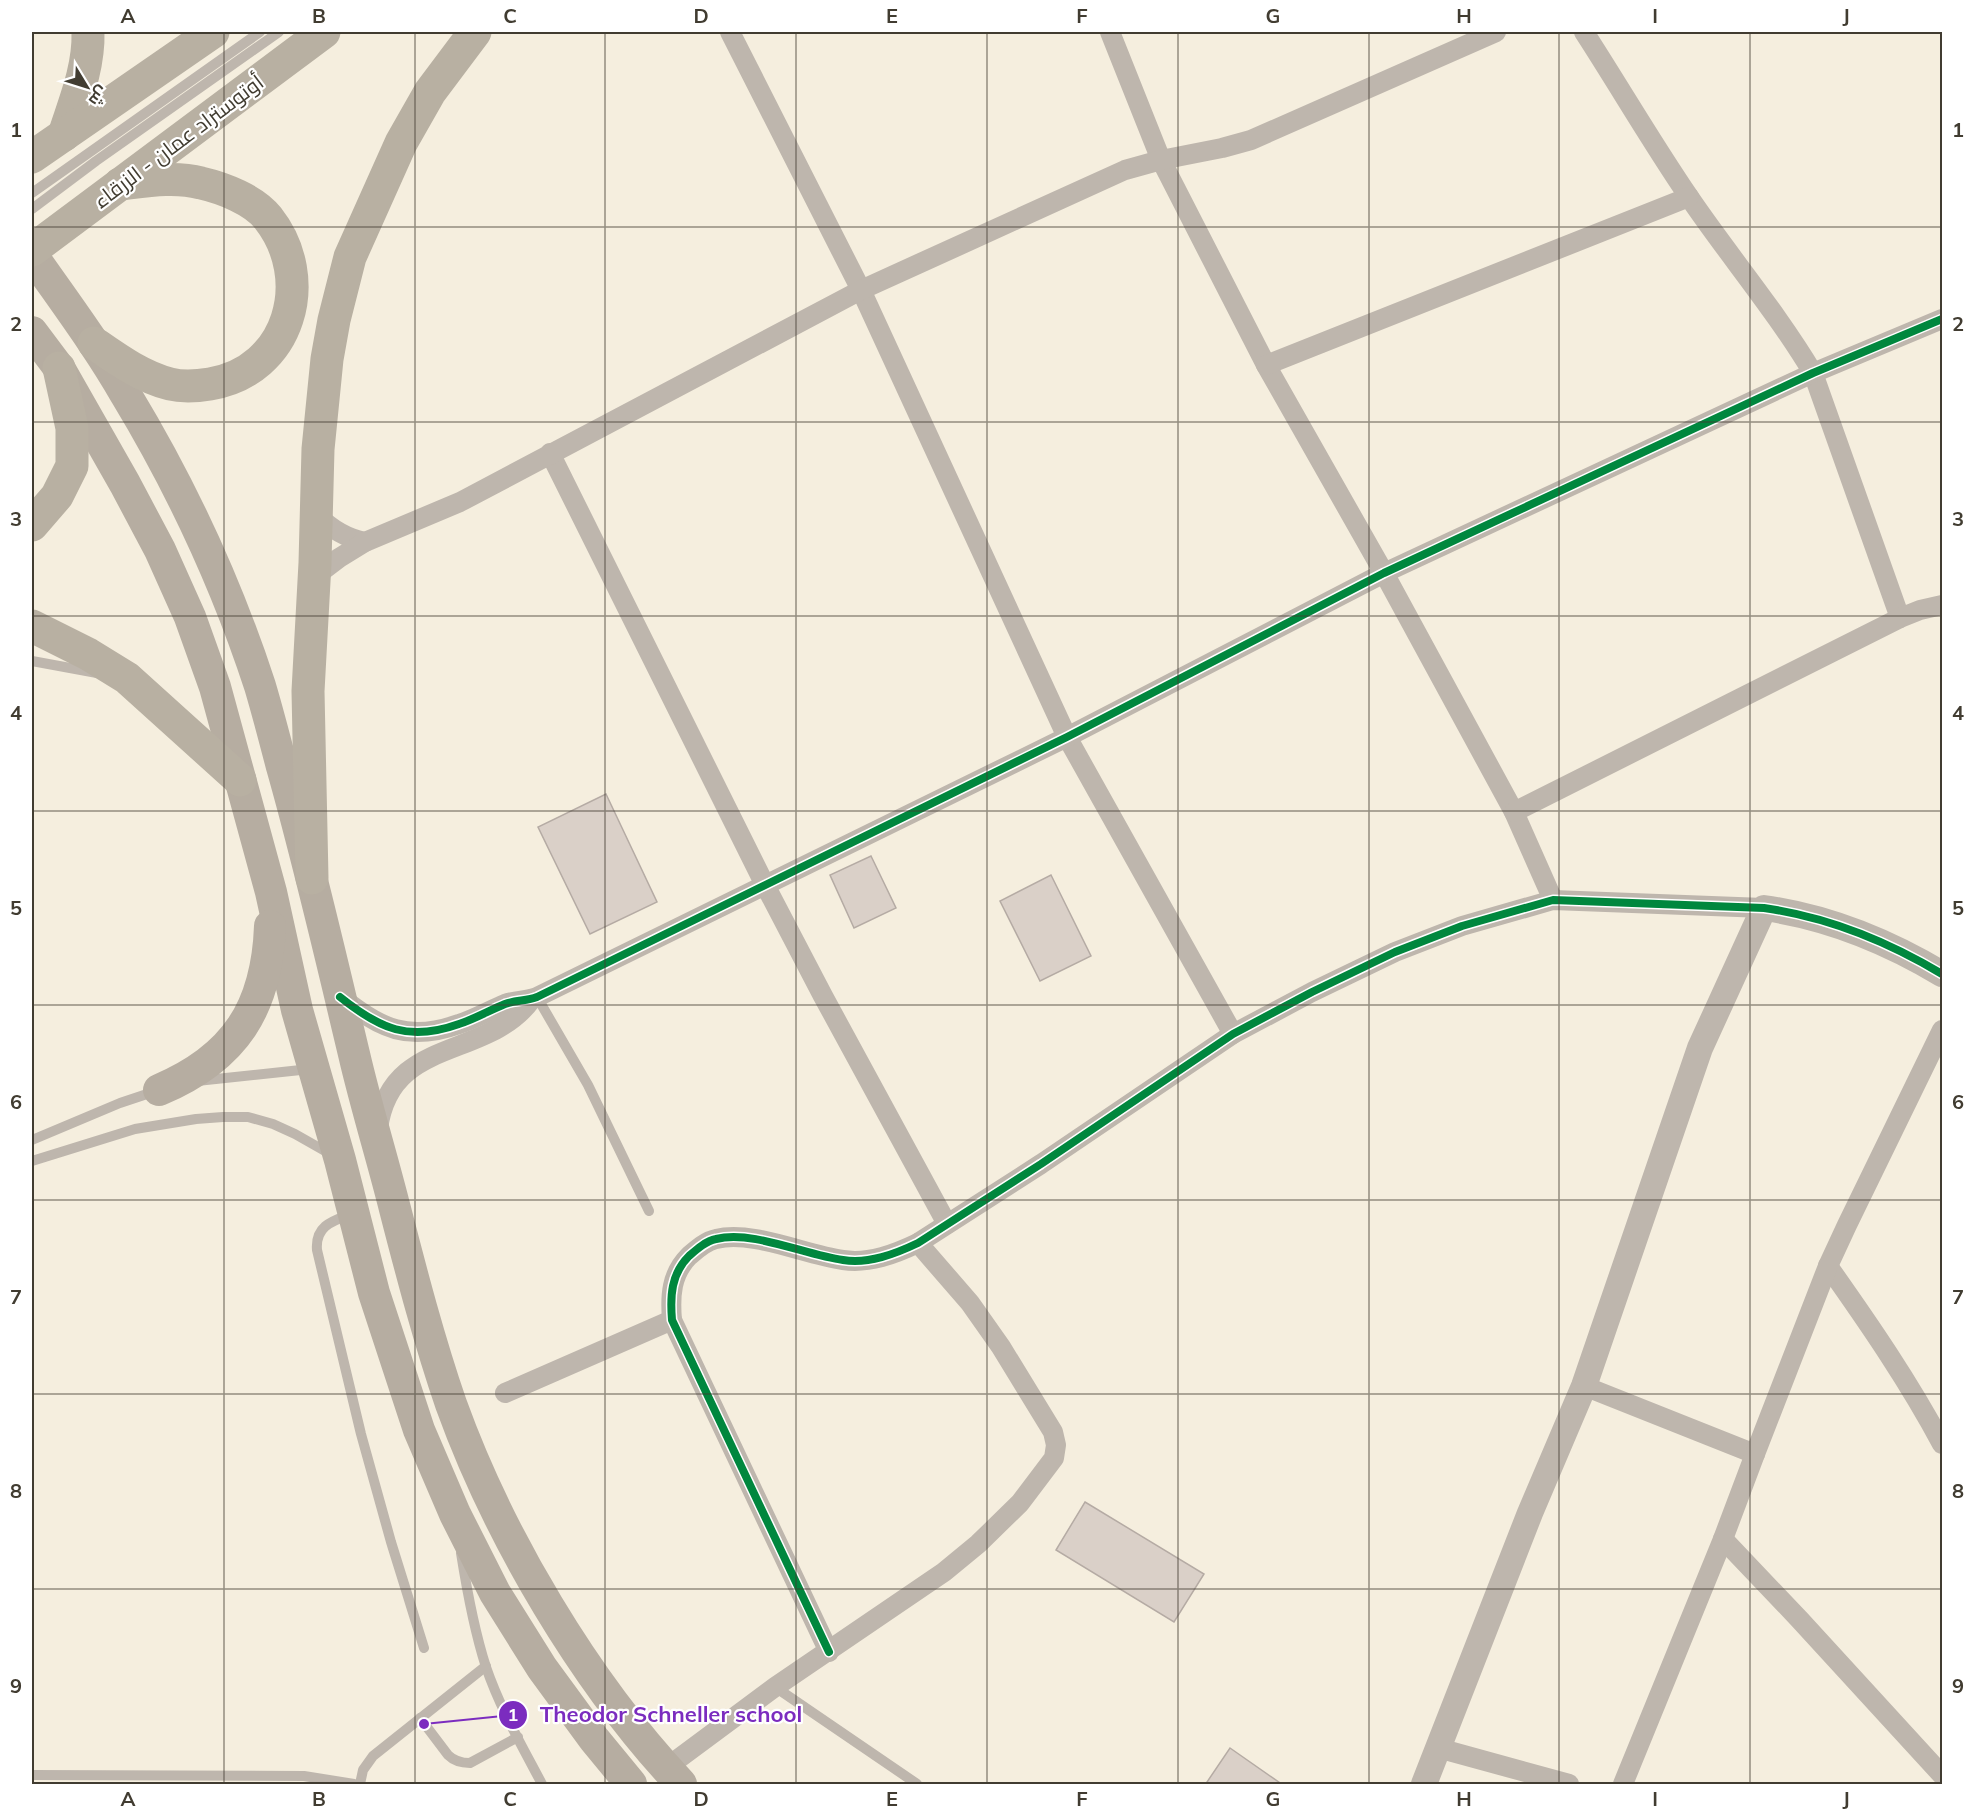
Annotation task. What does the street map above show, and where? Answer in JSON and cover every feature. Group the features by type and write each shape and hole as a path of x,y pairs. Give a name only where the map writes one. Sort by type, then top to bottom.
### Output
{"highway":[{"path":"63,135 85,70 88,32"},
{"path":"32,157 213,32"},
{"name":"أوتوستراد عمان - الزرقاء","path":"32,250 324,32"},
{"path":"312,878 308,691 318,449 327,359 334,320 350,257 401,143 430,92 475,32"},
{"path":"94,343 119,361 170,384 199,386 228,381 250,370 268,353 282,332 291,309 293,284 290,260 281,237 267,216 244,199 200,182 162,180 120,184"},
{"path":"32,525 57,496 72,466 72,428 59,369"},
{"path":"32,626 88,654 127,678 240,780"}],"main road":[{"path":"32,255 94,343 126,394 176,485 222,584 261,688 312,878 355,1060 426,1328 453,1407 485,1485 522,1561 565,1633 613,1702 674,1776"},
{"path":"32,332 59,369 160,550 190,617 215,687 271,892 297,1010 340,1160 352,1213 390,1344 419,1430 455,1514 495,1593 542,1668 594,1739 632,1785"},
{"path":"159,1090 195,1072 212,1060 234,1039 244,1024 265,972 269,950 271,892"},
{"path":"313,1068 355,1060"}],"street":[{"path":"730,32 861,290 1067,737 1233,1034"},
{"path":"1110,32 1161,160 1266,365 1384,573 1514,812 1553,900"},
{"path":"314,577 364,542 459,502 861,290 1125,170 1222,148 1258,137 1496,32"},
{"path":"1584,32 1689,196 1767,307 1793,339 1813,372 1900,618"},
{"path":"1266,365 1689,196"},
{"path":"1903,335 1942,310"},
{"path":"340,997 374,1022 400,1031 414,1032 458,1025 512,1001 534,998 1067,737 1384,573 1813,372 1942,319"},
{"path":"550,453 765,885 947,1224"},
{"path":"316,515 339,533 364,542"},
{"path":"1514,812 1900,618 1942,605"},
{"path":"829,1652 672,1320 670,1295 675,1277 684,1261 698,1248 714,1239 749,1238 844,1261 882,1257 918,1243 1041,1164 1233,1034 1395,952 1462,926 1553,900 1764,908 1790,912 1836,924 1915,958 1942,974"},
{"path":"1424,1785 1530,1514 1584,1386 1700,1048 1764,908"},
{"path":"377,1140 384,1103 393,1087 405,1073 426,1059 464,1045 506,1023 521,1013 534,998"},
{"path":"1627,1783 1724,1539 1828,1266 1942,1030"},
{"path":"674,1776 775,1687 944,1572 978,1544 1020,1503 1054,1458 1056,1445 1053,1432 1001,1347 969,1302 918,1243"},
{"path":"1828,1266 1923,1408 1942,1444"},
{"path":"505,1393 672,1320"},
{"path":"1584,1386 1755,1454"},
{"path":"1724,1539 1942,1775"},
{"path":"1438,1748 1569,1785"}],"lane":[{"path":"32,193 260,32"},
{"path":"32,209 279,32"},
{"path":"32,661 127,678"},
{"path":"534,998 588,1085 649,1211"},
{"path":"32,1140 120,1102 159,1090 216,1078 313,1068"},
{"path":"32,1161 135,1129 223,1117 248,1118 273,1124 318,1146 340,1160"},
{"path":"352,1213 322,1228 317,1250 361,1434 424,1648"},
{"path":"455,1514 470,1602 486,1666 505,1713 542,1785"},
{"path":"360,1785 363,1770 373,1756 486,1666"},
{"path":"775,1687 917,1785"},
{"path":"420,1718 448,1755 464,1763 470,1763 518,1737"},
{"path":"32,1775 304,1776 332,1779 354,1785"}],"building":[{"path":"606,794 657,902 590,934 538,827"},
{"path":"871,856 896,908 854,928 830,875"},
{"path":"1051,875 1091,956 1040,981 1000,901"},
{"path":"1085,1502 1204,1574 1174,1622 1056,1550"},
{"path":"1230,1748 1283,1785 1205,1785"}],"cycle path":[{"path":"340,997 368,1017 382,1024 410,1032 441,1029 465,1022 499,1006 537,997 1067,737 1384,573 1813,373 1942,319"},
{"path":"829,1652 672,1320 671,1302 678,1270 689,1256 705,1243 731,1237 746,1238 853,1261 882,1257 900,1251 918,1243 1041,1164 1233,1034 1395,952 1462,926 1553,900 1764,908 1788,912 1856,932 1900,951 1942,974"}],"place":[{"name":"Theodor Schneller school","path":"424,1724"}]}
